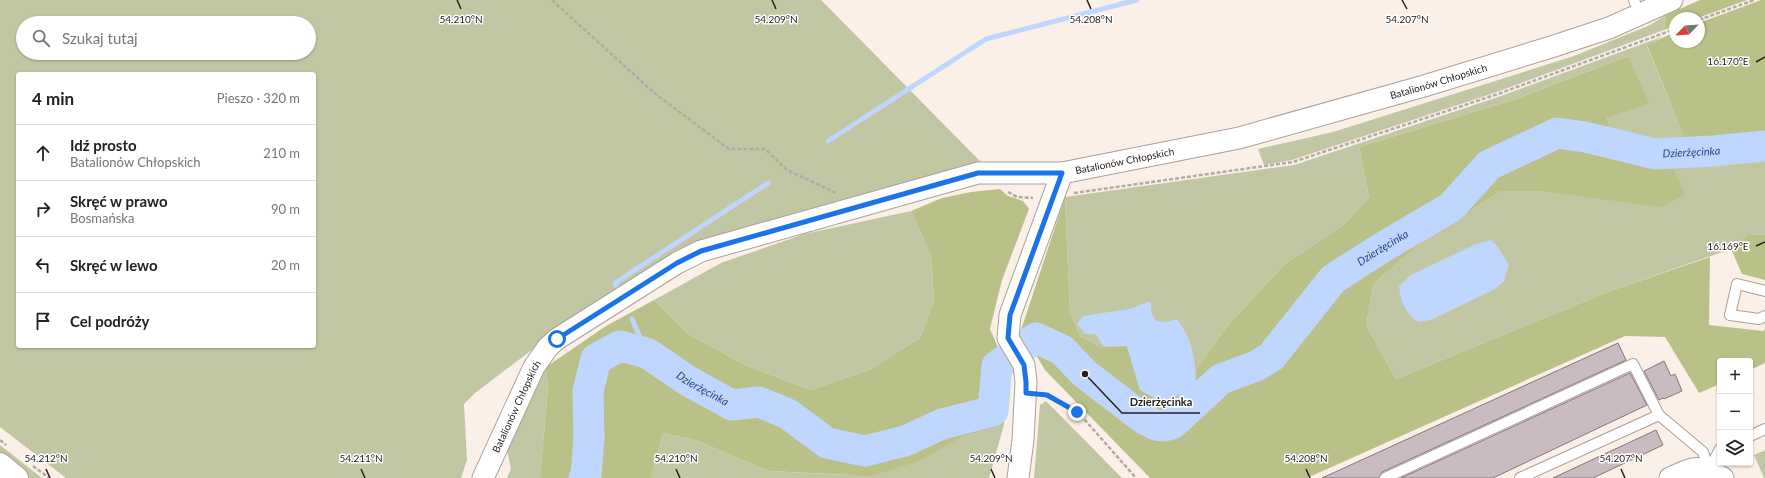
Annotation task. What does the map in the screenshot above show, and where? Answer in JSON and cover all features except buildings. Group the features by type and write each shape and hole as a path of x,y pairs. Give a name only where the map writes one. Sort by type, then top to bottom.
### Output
{"main road":[{"path":"0,464 17,478"}],"street":[{"name":"Batalionów Chłopskich","path":"483,478 534,367 548,347 557,339 689,256 719,245 978,173 1062,173 1239,138 1424,86 1566,42 1609,28 1637,7 1672,0"},
{"path":"1018,478 1023,440 1026,382 1024,365 1008,338 1010,315 1062,173"},
{"path":"1670,478 1692,468 1716,474"}],"lane":[{"path":"1765,291 1737,284 1730,315 1759,320 1765,316"},
{"path":"1385,478 1633,364 1659,415 1703,452 1716,474"},
{"path":"1520,478 1659,415"},
{"path":"1753,435 1765,429"}],"path":[{"path":"552,0 653,92 729,149 765,149 787,170 836,193 855,208"},
{"path":"1705,18 1754,0"},
{"path":"1068,194 1293,162 1498,94 1669,31"},
{"path":"1004,190 1023,199 1037,198"},
{"path":"1026,393 1047,395 1077,412 1136,478"}],"green space":[{"path":"0,0 821,0 983,164 711,237 586,309 475,393 464,404 467,460 461,478 66,478 0,427"},
{"path":"1700,0 1747,0 1705,15 1705,12 1673,12"},
{"path":"1761,0 1765,0 1765,157 1752,160 1696,166 1647,45 1669,35 1669,48 1705,48 1705,21"},
{"path":"1669,14 1669,28 1664,30 1666,15"},
{"path":"1666,15 1664,30 1497,92 1292,160 1264,165 1258,149 1333,132 1574,56 1650,25"},
{"path":"1664,36 1647,46 1696,165 1752,160 1765,157 1765,235 1748,234 1731,249 1610,291 1396,379 1366,325 1374,283 1421,243 1501,191 1539,191 1594,197 1662,141 1612,136 1607,118 1628,56 1519,98 1359,147 1369,198 1343,225 1285,264 1230,323 1197,368 1196,389 1140,390 1127,346 1100,347 1080,336 1070,313 1065,197 1294,165 1498,97"},
{"path":"1628,56 1649,103 1607,118 1612,136 1662,141 1685,195 1661,207 1539,191 1501,191 1421,243 1374,283 1366,325 1396,379 1610,291 1710,257 1709,325 1763,331 1765,329 1765,363 1753,369 1753,358 1717,358 1717,385 1699,393 1665,337 1625,336 1307,478 1150,478 1045,370 1021,330 1065,197 1070,313 1080,336 1100,347 1127,346 1140,390 1195,389 1197,368 1230,323 1285,264 1343,225 1369,198 1359,147 1519,98"},
{"path":"1000,189 1008,196 1023,201 1029,209 1002,280 990,329 1008,370 1004,425 965,435 919,461 872,476 769,471 695,440 663,433 651,478 540,478 548,387 546,367 606,326 654,300 687,333 743,364 810,390 869,370 920,338 934,301 931,256 911,211 942,198 971,192"},
{"path":"911,211 931,256 934,301 920,338 869,370 810,390 743,364 687,333 654,300 721,263 804,234"},
{"path":"1748,234 1765,235 1765,280 1742,274 1731,249"},
{"path":"546,367 548,387 540,478 507,478 511,469 507,450"},
{"path":"1046,401 1122,478 1034,478 1040,405"},
{"path":"1004,425 989,478 651,478 663,433 695,440 769,471 847,475 847,460"},
{"path":"0,445 42,478 30,478 0,455"},
{"path":"1765,450 1765,478 1764,478 1754,455"}],"water":[{"path":"1491,240 1497,246 1509,265 1504,281 1495,289 1431,320 1418,322 1410,314 1402,302 1399,286 1411,275 1476,244"},
{"path":"1151,301 1151,312 1156,321 1167,322 1177,319 1183,328 1191,344 1195,369 1196,389 1161,402 1140,390 1127,346 1103,346 1096,334 1085,334 1077,324 1083,316 1129,309"}],"waterway":[{"path":"828,141 986,39 1137,0"},
{"name":"Dzierżęcinka","path":"584,478 586,475 589,438 588,391 596,359 620,346 647,353 688,381 732,405 759,402 788,414 827,443 865,451 905,441 942,424 993,411 997,366 1036,338 1062,350 1085,374 1144,419 1156,425 1164,426 1172,424 1221,379 1256,366 1271,357 1333,279 1383,247 1451,207 1489,165 1557,133 1585,137 1655,154 1713,151 1765,146"},
{"path":"620,293 615,283 768,183"},
{"path":"632,319 647,353"}],"place":[{"name":"Dzierżęcinka","path":"1085,374"}],"route":[{"path":"557,339 677,263 701,251 978,173 1062,173 1010,315 1008,338 1024,365 1026,393 1047,395 1077,412"}]}
